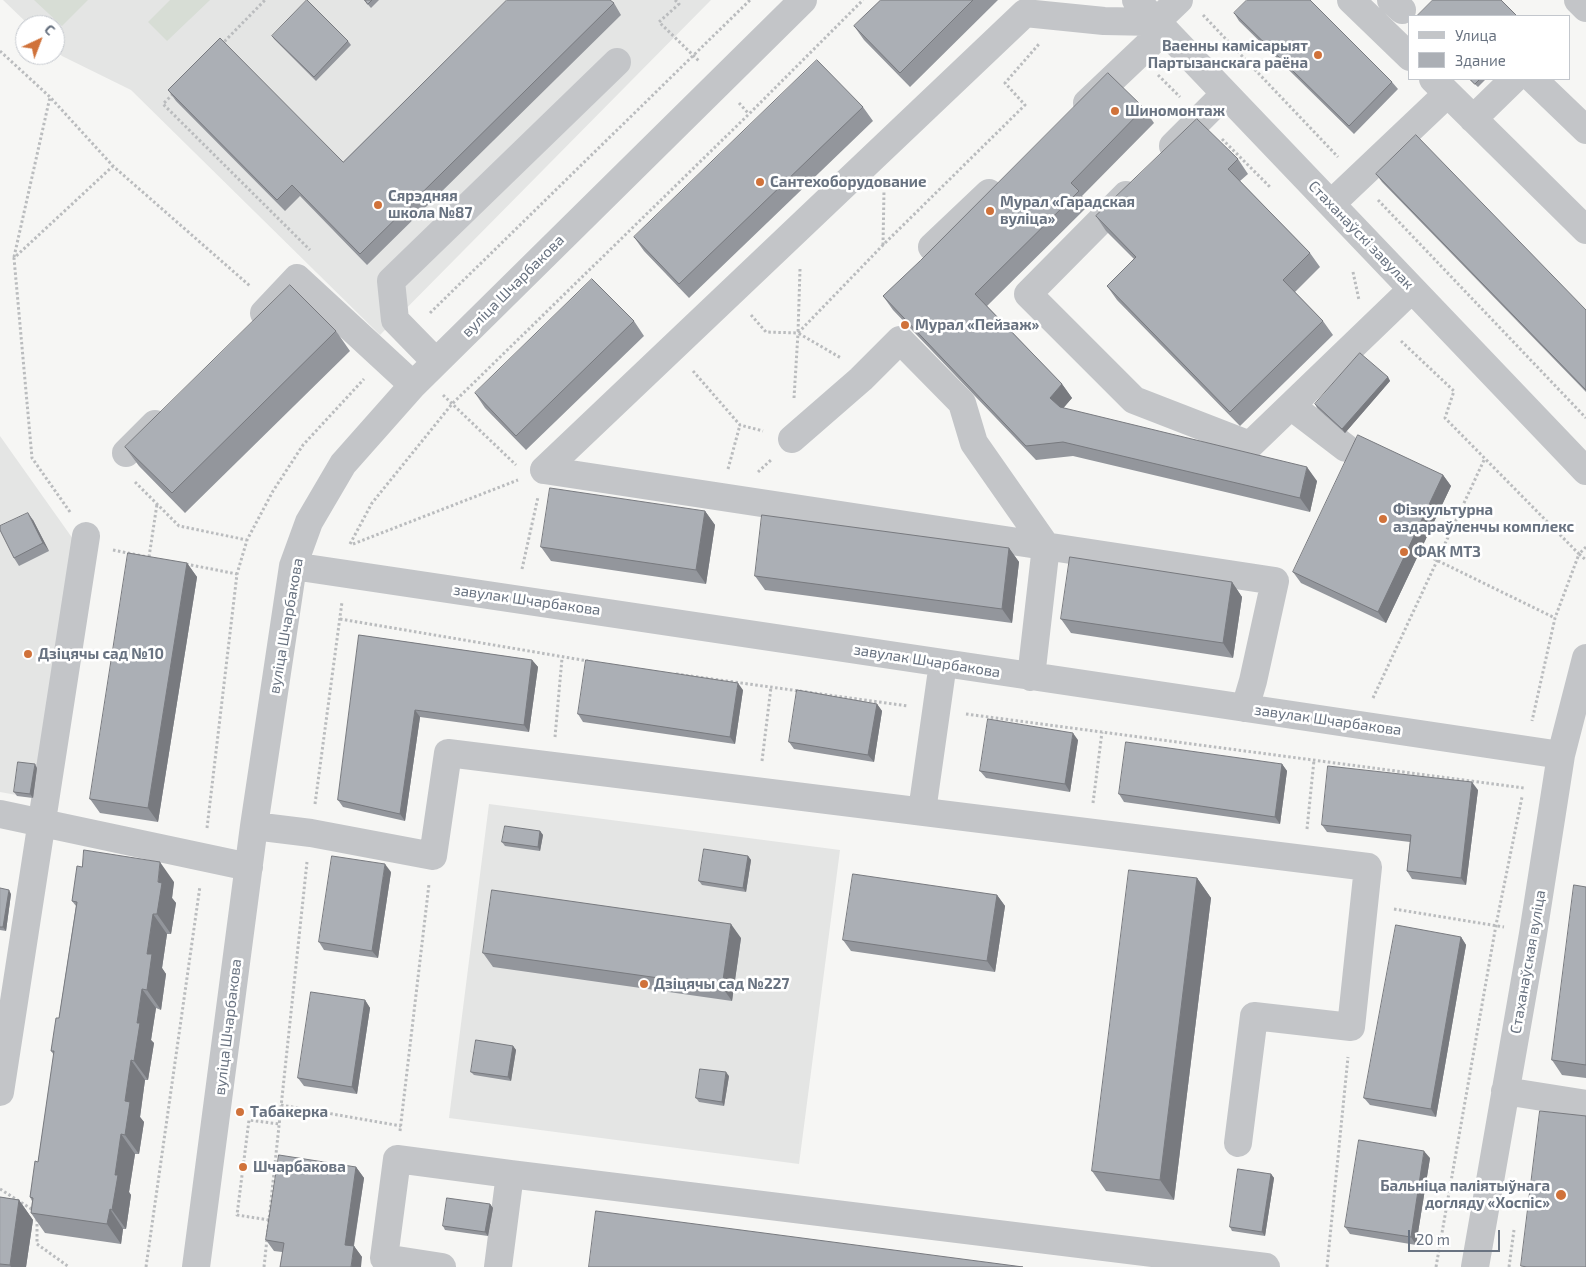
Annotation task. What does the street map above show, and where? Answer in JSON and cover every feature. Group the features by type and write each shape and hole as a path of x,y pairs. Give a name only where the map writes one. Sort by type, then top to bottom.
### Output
{"street":[{"name":"вуліца Шчарбакова","path":"196,1267 254,826 293,566 309,522 343,464 413,385 803,0"},
{"name":"Стаханаўскі завулак","path":"1136,0 1586,471"},
{"path":"1067,121 1138,55 1179,0"},
{"path":"1351,0 1408,55"},
{"path":"1578,0 1586,8"},
{"path":"536,473 672,348 1025,13 1160,26"},
{"path":"436,362 395,320 391,281 617,62"},
{"path":"1473,119 1513,80"},
{"path":"1533,80 1586,130"},
{"path":"1331,204 1358,179 1440,86 1586,230"},
{"path":"1225,94 1028,294 1134,400 1250,445 1412,289"},
{"path":"932,247 1010,174"},
{"path":"244,334 297,278 413,385"},
{"path":"792,439 861,379 900,340 962,403 974,443 1046,546 1032,677"},
{"path":"126,454 174,404"},
{"path":"1291,406 1346,448"},
{"path":"536,473 790,507 1275,581 1253,681 1245,708"},
{"path":"0,1092 86,540"},
{"name":"завулак Шчарбакова","path":"293,566 1527,750 1571,741"},
{"name":"Стаханаўская вуліца","path":"1475,1267 1505,1091 1586,658"},
{"path":"922,811 943,663"},
{"path":"254,826 311,832 433,856 448,753 1368,867 1352,1027 1254,1016 1238,1143"},
{"path":"0,814 249,867"},
{"path":"1505,1091 1586,1104"},
{"path":"442,1267 384,1258 397,1159 1266,1267"},
{"path":"498,1267 510,1174"}],"path":[{"path":"218,48 265,0"},
{"path":"675,0 679,4 659,22 693,55"},
{"path":"1202,14 1586,418"},
{"path":"798,333 883,245 1025,105 1005,83 1045,37"},
{"path":"0,50 50,97 113,166 251,287"},
{"path":"1138,55 1277,194"},
{"path":"177,90 163,104 310,250"},
{"path":"50,97 14,258 32,458 86,540 157,558"},
{"path":"883,245 885,146"},
{"path":"14,258 113,166"},
{"path":"798,333 801,226"},
{"path":"1353,270 1359,301 1454,391 1445,418 1586,560"},
{"path":"730,293 766,332 798,333 840,356 861,379"},
{"path":"672,348 740,425 792,439"},
{"path":"452,404 536,473"},
{"path":"725,498 740,425"},
{"path":"725,498 792,439"},
{"path":"126,454 133,480 179,526 247,540"},
{"path":"1373,699 1485,458"},
{"path":"349,545 536,473"},
{"path":"521,572 536,473"},
{"path":"148,557 157,504"},
{"path":"1436,1267 1496,925 1524,788 1527,750 1532,722 1555,618 1579,554 1586,547"},
{"path":"1420,552 1555,618"},
{"path":"182,564 237,574"},
{"path":"552,766 562,658"},
{"path":"758,792 771,687"},
{"path":"1090,833 1102,732"},
{"path":"1303,860 1314,760"},
{"path":"397,1159 433,856"},
{"path":"1364,904 1496,925 1534,934"},
{"path":"1327,1267 1352,1027"},
{"path":"281,1106 401,1126"},
{"path":"269,1220 236,1215 249,1120 279,1124"},
{"path":"0,1189 37,1212 38,1244 68,1267"}],"shaded area":[{"name":"Сярэдняя школа №87","path":"3,0 711,0 380,335 131,90 65,57 65,15 19,15"},
{"path":"34,0 88,0 65,23 65,15 50,15"},
{"path":"170,0 210,0 167,41 148,22"},
{"name":"Дзіцячы сад №10","path":"0,436 73,539 33,798 0,792"},
{"name":"Дзіцячы сад №227","path":"489,804 840,850 799,1164 449,1118"}],"building":[{"path":"307,0 348,41 314,77 272,36"},
{"path":"507,0 610,0 614,3 360,254 292,185 277,200 168,90 220,38 343,162"},
{"path":"881,0 973,0 900,73 854,26"},
{"name":"Ваенны камісарыят Партызанскага раёна","path":"1247,0 1310,0 1392,82 1349,126 1234,13"},
{"path":"1433,0 1501,0 1516,15 1418,15"},
{"path":"817,60 863,107 679,284 634,237"},
{"path":"1108,73 1144,108 1071,183 1079,191 975,294 1062,384 1050,398 1060,407 1307,467 1300,498 1063,442 1026,446 883,296"},
{"path":"1471,80 1479,80 1475,84"},
{"path":"1197,119 1238,159 1228,169 1310,253 1283,280 1323,321 1230,412 1107,286 1136,257 1096,216"},
{"path":"1416,135 1586,310 1586,390 1376,174"},
{"path":"592,279 634,321 516,436 475,393"},
{"path":"290,285 336,331 172,493 125,447"},
{"path":"1360,353 1388,377 1342,429 1315,404"},
{"name":"Фізкультурна аздараўленчы комплекс","path":"1358,435 1443,475 1378,612 1293,572"},
{"path":"550,488 705,511 696,570 541,547"},
{"path":"28,513 43,543 14,558 0,530 0,526"},
{"path":"762,515 1009,548 1002,609 755,576"},
{"path":"128,553 187,563 148,808 90,799"},
{"path":"1070,557 1232,582 1223,643 1061,619"},
{"path":"359,635 532,660 524,725 415,710 400,814 338,800"},
{"path":"586,660 738,683 730,737 578,714"},
{"path":"797,690 877,704 868,755 789,742"},
{"path":"988,719 1073,733 1065,784 980,771"},
{"path":"1126,742 1282,764 1275,817 1119,794"},
{"path":"18,762 35,764 30,794 14,792"},
{"path":"1328,766 1472,782 1461,878 1407,871 1411,835 1322,825"},
{"path":"505,826 540,831 538,847 502,842"},
{"path":"704,849 748,856 743,888 699,881"},
{"path":"84,850 160,862 158,882 162,883 157,914 153,914 147,954 152,954 147,990 142,989 137,1023 140,1023 134,1061 131,1060 125,1101 130,1102 125,1135 121,1134 115,1175 118,1175 112,1210 110,1209 107,1224 31,1213 33,1198 30,1197 35,1161 38,1162 54,1051 51,1051 56,1018 59,1018 77,902 72,901 77,866 82,867"},
{"path":"332,856 385,864 372,951 319,942"},
{"path":"1129,870 1197,878 1160,1180 1092,1171"},
{"path":"853,874 997,895 987,961 843,940"},
{"path":"1574,885 1586,887 1586,1065 1552,1060"},
{"path":"0,888 9,890 3,927 0,927"},
{"path":"492,890 731,924 722,987 483,953"},
{"path":"1396,925 1461,937 1431,1109 1364,1098"},
{"path":"311,992 365,1000 352,1087 298,1078"},
{"path":"476,1040 513,1046 508,1077 471,1072"},
{"path":"700,1069 726,1072 722,1102 696,1098"},
{"name":"Бальніца паліятыўнага догляду «Хоспіс»","path":"1540,1111 1586,1116 1586,1267 1521,1266"},
{"path":"1359,1140 1424,1151 1411,1237 1345,1227"},
{"path":"279,1155 356,1167 345,1245 354,1246 351,1267 280,1267 284,1243 266,1240"},
{"path":"1238,1169 1271,1174 1262,1232 1230,1227"},
{"path":"0,1197 19,1200 10,1265 0,1264"},
{"path":"447,1198 490,1204 485,1232 443,1226"},
{"path":"596,1211 1023,1267 589,1267"}],"place":[{"name":"Ваенны камісарыят Партызанскага раёна","path":"1318,55"},
{"name":"Шиномонтаж","path":"1115,111"},
{"name":"Сантехоборудование","path":"760,182"},
{"name":"Сярэдняя школа №87","path":"378,205"},
{"name":"Мурал «Гарадская вуліца»","path":"990,211"},
{"name":"Мурал «Пейзаж»","path":"905,325"},
{"name":"Фізкультурна аздараўленчы комплекс","path":"1383,519"},
{"name":"ФАК МТЗ","path":"1404,552"},
{"name":"Дзіцячы сад №10","path":"28,654"},
{"name":"Дзіцячы сад №227","path":"644,984"},
{"name":"Табакерка","path":"240,1112"},
{"name":"Шчарбакова","path":"243,1167"},
{"name":"Бальніца паліятыўнага догляду «Хоспіс»","path":"1561,1195"}]}
